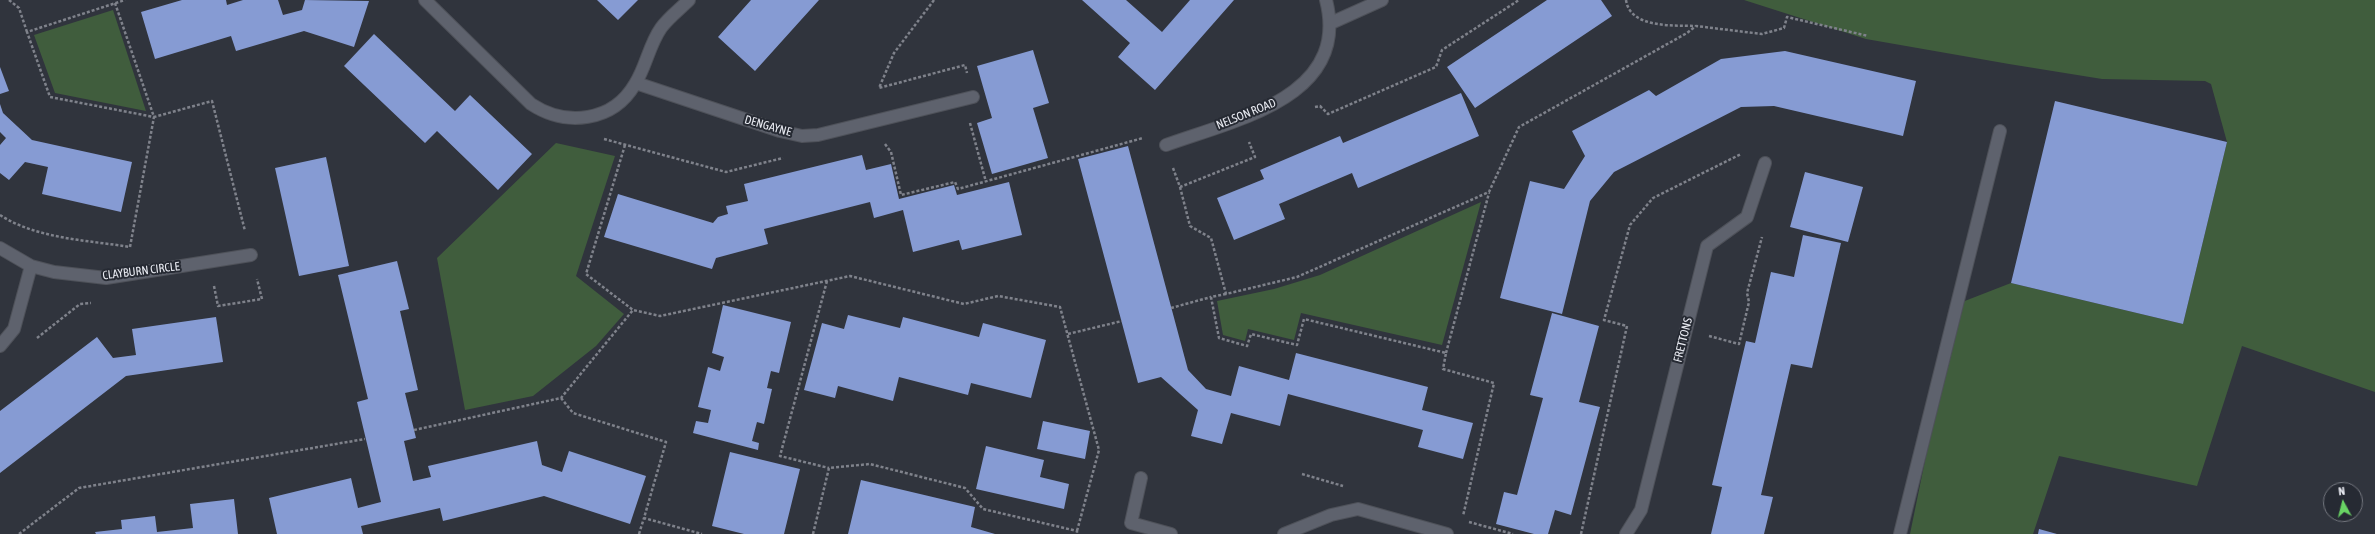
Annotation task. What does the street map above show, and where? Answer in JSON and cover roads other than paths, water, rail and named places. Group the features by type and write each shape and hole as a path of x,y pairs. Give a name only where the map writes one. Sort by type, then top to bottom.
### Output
{"street":[{"path":"425,0 531,104 544,113 558,118 574,119 607,112 625,99 636,83 661,28 689,0"},
{"name":"NELSON ROAD","path":"1166,145 1275,105 1296,90 1315,73 1324,58 1329,43 1331,23 1326,0"},
{"path":"1331,23 1382,0"},
{"name":"DENGAYNE","path":"636,83 780,132 802,136 825,134 973,96"},
{"path":"1900,534 2000,131"},
{"name":"FRETTONS","path":"1626,534 1641,510 1707,246 1747,217 1765,163"},
{"name":"CLAYBURN CIRCLE","path":"0,248 31,266 54,272 106,278 251,255"},
{"path":"0,346 14,329 31,266"},
{"path":"1141,478 1131,523 1171,534"},
{"path":"1284,534 1331,515 1358,509 1447,534"}]}
